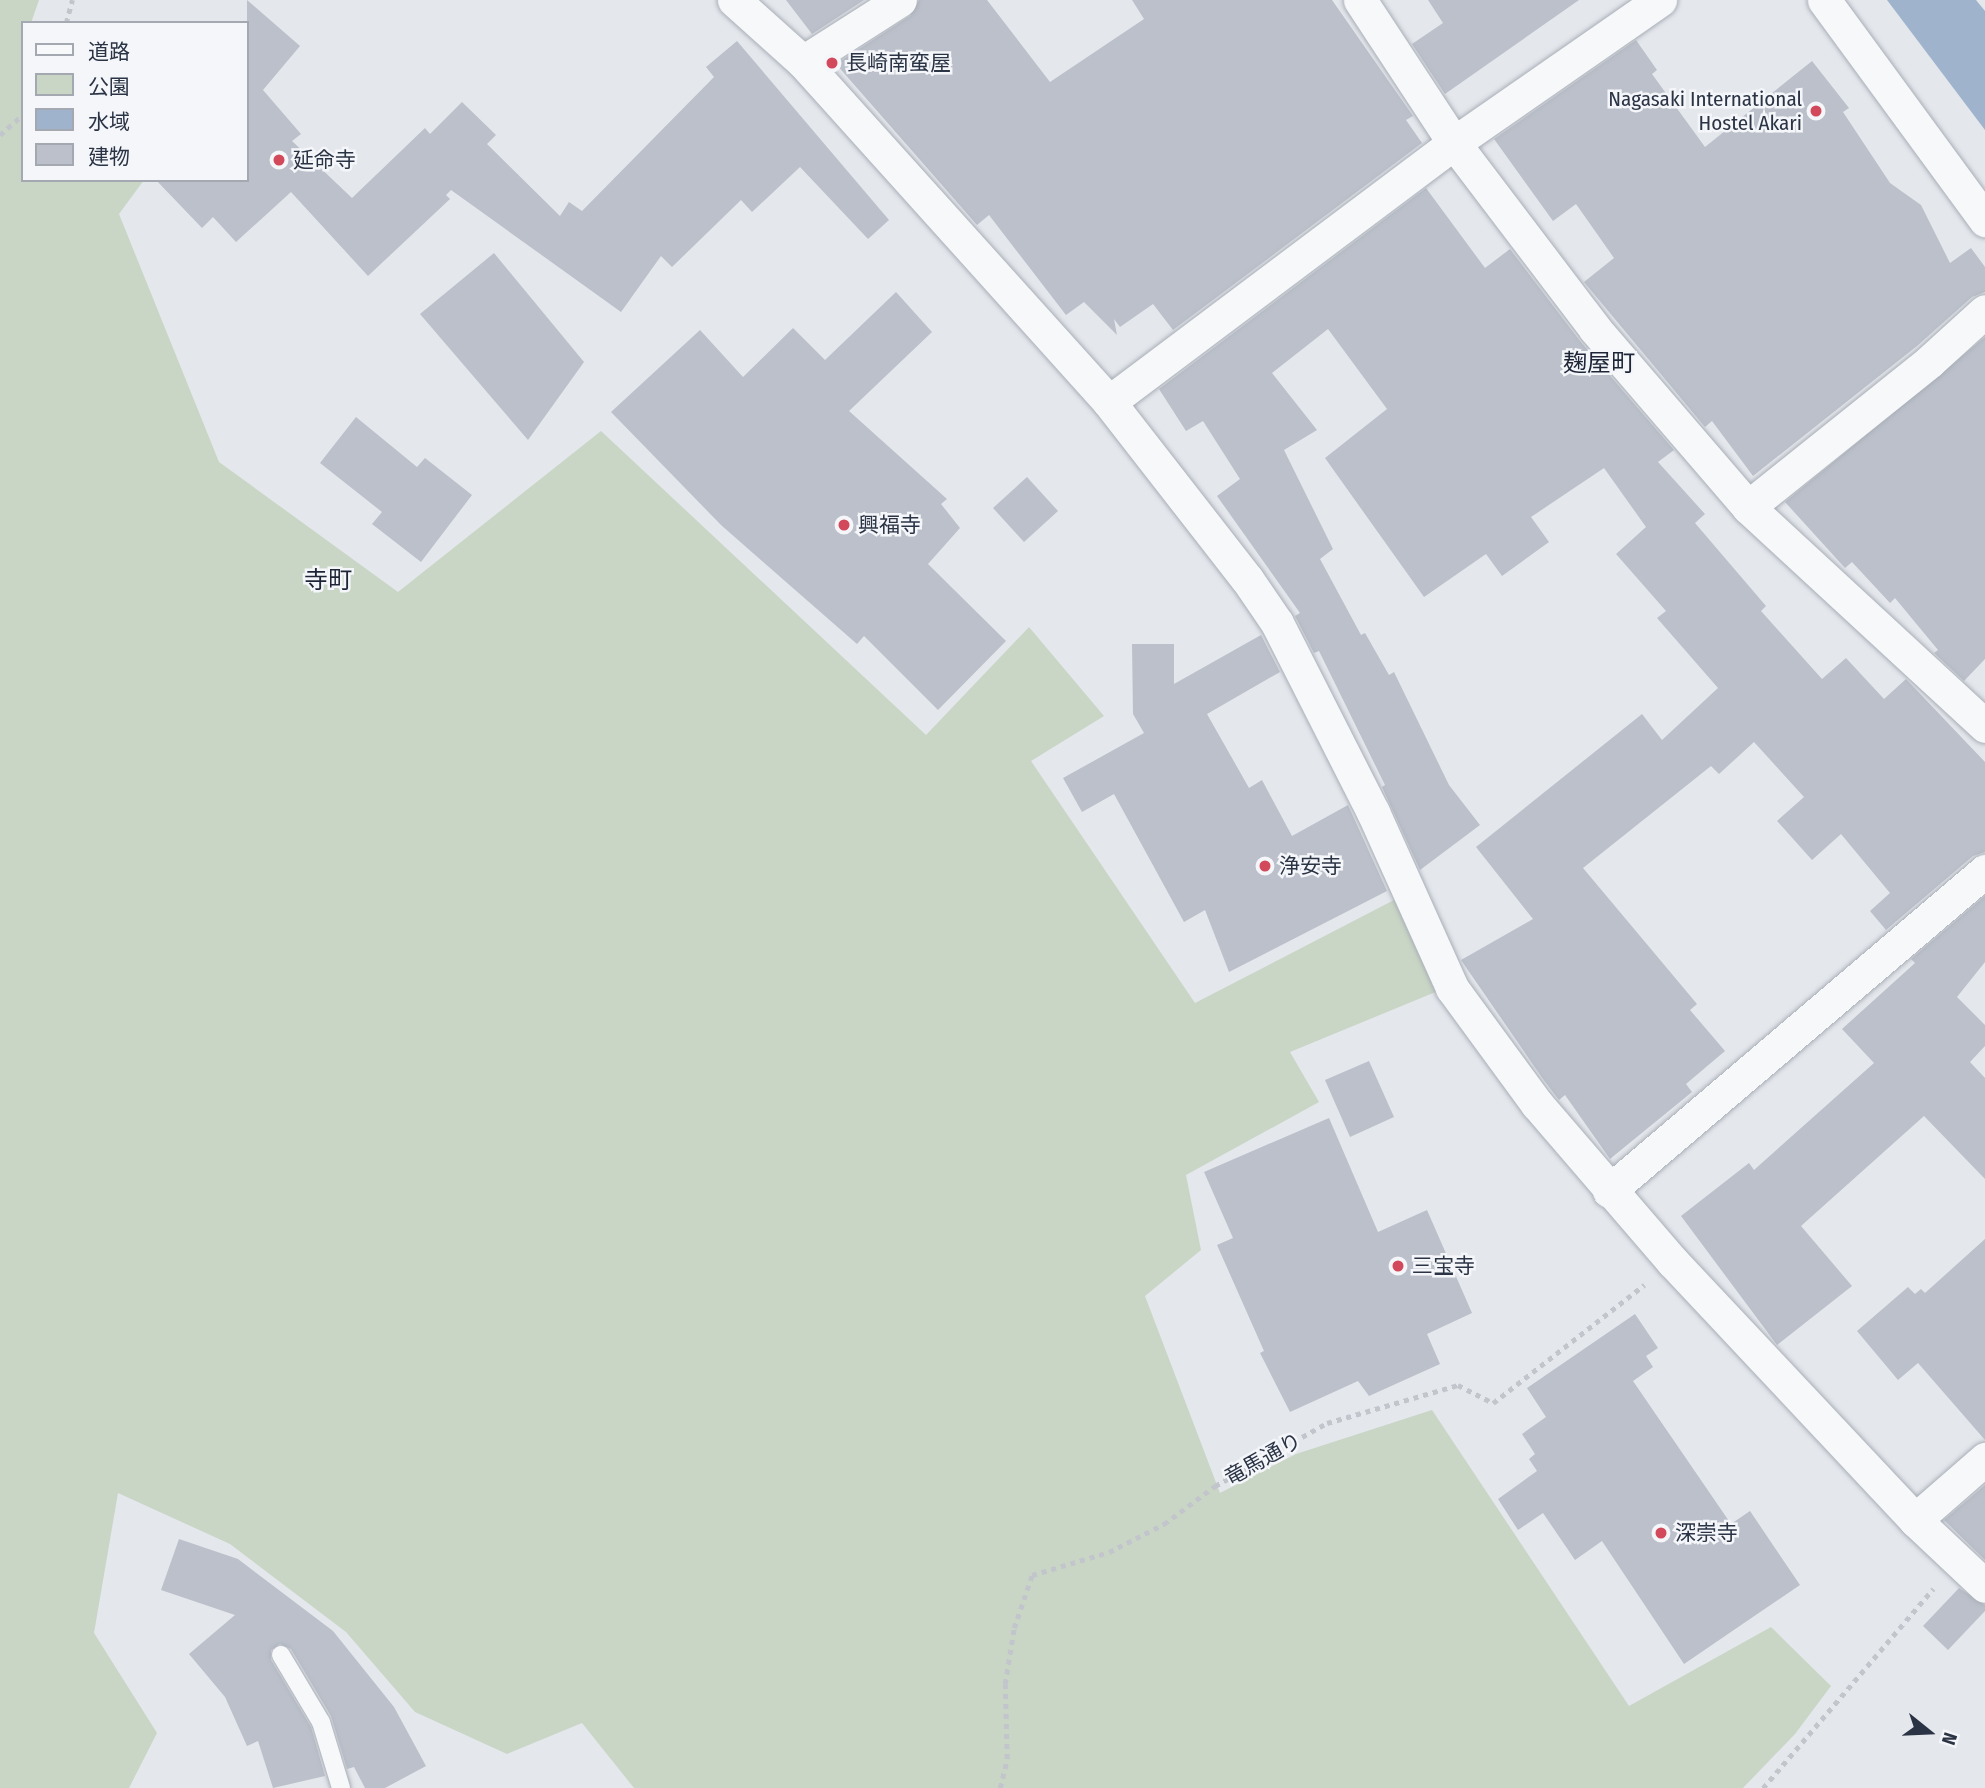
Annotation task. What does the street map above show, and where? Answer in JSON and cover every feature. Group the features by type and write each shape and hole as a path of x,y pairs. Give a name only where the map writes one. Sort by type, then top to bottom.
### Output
{"street":[{"path":"734,0 803,62 1109,402 1277,623 1373,811 1452,988 1609,1191 1915,1520 1985,1586"},
{"path":"803,62 900,0"},
{"path":"1360,0 1454,144 1595,329 1748,507 1985,726"},
{"path":"1109,402 1454,144 1660,0"},
{"path":"1824,0 1985,220"},
{"path":"1748,507 1930,361 1985,311"},
{"path":"1609,1191 1985,871"},
{"path":"1915,1520 1985,1459"}],"lane":[{"path":"281,1655 321,1723 341,1788"}],"path":[{"path":"66,21 72,0"},
{"path":"0,135 21,116"},
{"name":"竜馬通り","path":"1000,1788 1007,1759 1005,1684 1014,1628 1032,1575 1110,1552 1164,1524 1215,1486 1327,1423 1458,1385 1493,1403 1673,1262"},
{"path":"1763,1788 1956,1561"}],"green space":[{"path":"0,0 39,0 32,21 21,21 21,182 143,182 119,214 219,462 398,592 601,431 926,735 1029,627 1104,716 1031,761 1195,1003 1394,900 1438,991 1290,1052 1319,1102 1186,1175 1201,1250 1145,1296 1220,1493 1296,1454 1432,1410 1629,1706 1771,1627 1831,1686 1795,1734 1743,1788 634,1788 582,1723 507,1754 415,1712 346,1632 230,1544 118,1493 94,1633 157,1733 129,1788 0,1788"}],"water":[{"path":"1887,0 1976,0 1985,11 1985,130"}],"building":[{"path":"247,0 300,46 263,90 301,134 292,141 352,198 425,128 430,134 462,102 496,135 487,144 560,216 569,202 582,211 714,77 706,67 737,41 889,220 868,239 800,167 752,212 741,200 672,267 661,256 621,312 451,190 446,195 450,199 368,276 291,192 236,242 213,217 202,228 158,182 248,182"},
{"path":"786,0 864,0 812,34"},
{"path":"919,0 987,0 1050,82 1144,19 1132,0 1332,0 1413,116 1406,120 1422,143 1173,330 1153,304 1120,327 1114,319 1117,335 1084,302 1066,315 989,215 977,225 836,64 910,16"},
{"path":"1428,0 1579,0 1445,94 1412,44 1443,23"},
{"path":"1636,40 1657,70 1652,74 1705,147 1812,61 1849,108 1843,112 1890,183 1921,205 1950,263 1971,248 1985,267 1985,292 1972,297 1917,346 1753,476 1712,421 1705,427 1584,282 1614,258 1576,204 1553,221 1494,139"},
{"path":"1426,188 1485,268 1510,249 1580,341 1674,450 1658,462 1705,514 1695,523 1766,606 1761,611 1822,679 1846,658 1884,699 1906,679 1985,762 1985,852 1973,856 1886,930 1870,911 1890,893 1841,834 1812,860 1777,821 1804,797 1754,742 1719,774 1711,766 1583,868 1697,1004 1690,1010 1725,1051 1686,1084 1692,1092 1610,1159 1565,1095 1559,1100 1543,1079 1461,960 1533,919 1476,847 1642,714 1662,740 1718,688 1657,618 1666,611 1616,554 1646,527 1604,468 1531,517 1549,542 1502,576 1486,554 1424,597 1325,458 1387,409 1328,329 1272,373 1317,430 1284,450 1333,549 1320,559 1361,635 1365,633 1389,675 1394,672 1449,785 1480,825 1420,870 1382,787 1385,785 1319,651 1314,653 1295,616 1300,613 1217,496 1240,479 1203,421 1186,431 1159,389"},
{"path":"494,253 584,362 528,440 420,314"},
{"path":"896,292 932,332 849,411 947,499 941,504 960,528 928,564 1006,641 938,710 864,636 857,644 721,525 611,412 700,330 743,377 793,328 825,360"},
{"path":"1985,337 1985,659 1964,681 1934,653 1938,650 1895,598 1890,603 1852,562 1845,568 1785,502"},
{"path":"356,417 417,467 425,458 472,495 421,562 372,524 382,512 320,463"},
{"path":"1027,477 1058,511 1024,542 993,508"},
{"path":"1261,635 1280,672 1207,714 1249,788 1262,780 1292,836 1348,805 1387,891 1229,972 1205,910 1184,922 1114,794 1082,812 1063,778 1144,733 1133,714 1132,644 1174,644 1174,684"},
{"path":"1985,896 1985,962 1957,997 1985,1025 1985,1046 1970,1062 1985,1078 1985,1179 1924,1116 1801,1226 1852,1286 1777,1345 1681,1216 1749,1163 1754,1170 1874,1063 1842,1029 1915,963 1911,959"},
{"path":"1369,1061 1394,1117 1350,1137 1325,1080"},
{"name":"三宝寺","path":"1329,1118 1378,1232 1427,1210 1472,1313 1427,1334 1440,1364 1369,1396 1358,1381 1290,1412 1260,1353 1264,1351 1217,1245 1233,1238 1204,1172"},
{"path":"1985,1239 1985,1440 1918,1363 1898,1380 1857,1331 1908,1287 1915,1294 1921,1289 1925,1293"},
{"name":"深崇寺","path":"1635,1314 1658,1348 1646,1356 1653,1367 1633,1381 1731,1524 1750,1511 1800,1585 1684,1664 1602,1541 1575,1560 1543,1513 1518,1530 1498,1499 1537,1471 1529,1459 1535,1454 1522,1434 1546,1417 1527,1388"},
{"path":"1985,1485 1985,1560 1944,1520"},
{"path":"179,1539 238,1559 333,1631 394,1707 426,1766 385,1788 365,1788 354,1767 347,1769 331,1716 291,1649 280,1644 271,1650 271,1660 311,1727 325,1776 273,1788 258,1741 247,1746 225,1697 189,1654 235,1615 161,1590"},
{"path":"1959,1588 1985,1605 1985,1611 1948,1650 1923,1626"}],"place":[{"name":"長崎南蛮屋","path":"832,63"},
{"name":"Nagasaki International Hostel Akari","path":"1816,111"},
{"name":"延命寺","path":"279,160"},
{"name":"興福寺","path":"844,525"},
{"name":"浄安寺","path":"1265,866"},
{"name":"三宝寺","path":"1398,1266"},
{"name":"深崇寺","path":"1661,1533"}],"district":[{"name":"麹屋町","path":"1599,364"},
{"name":"寺町","path":"328,581"}]}
